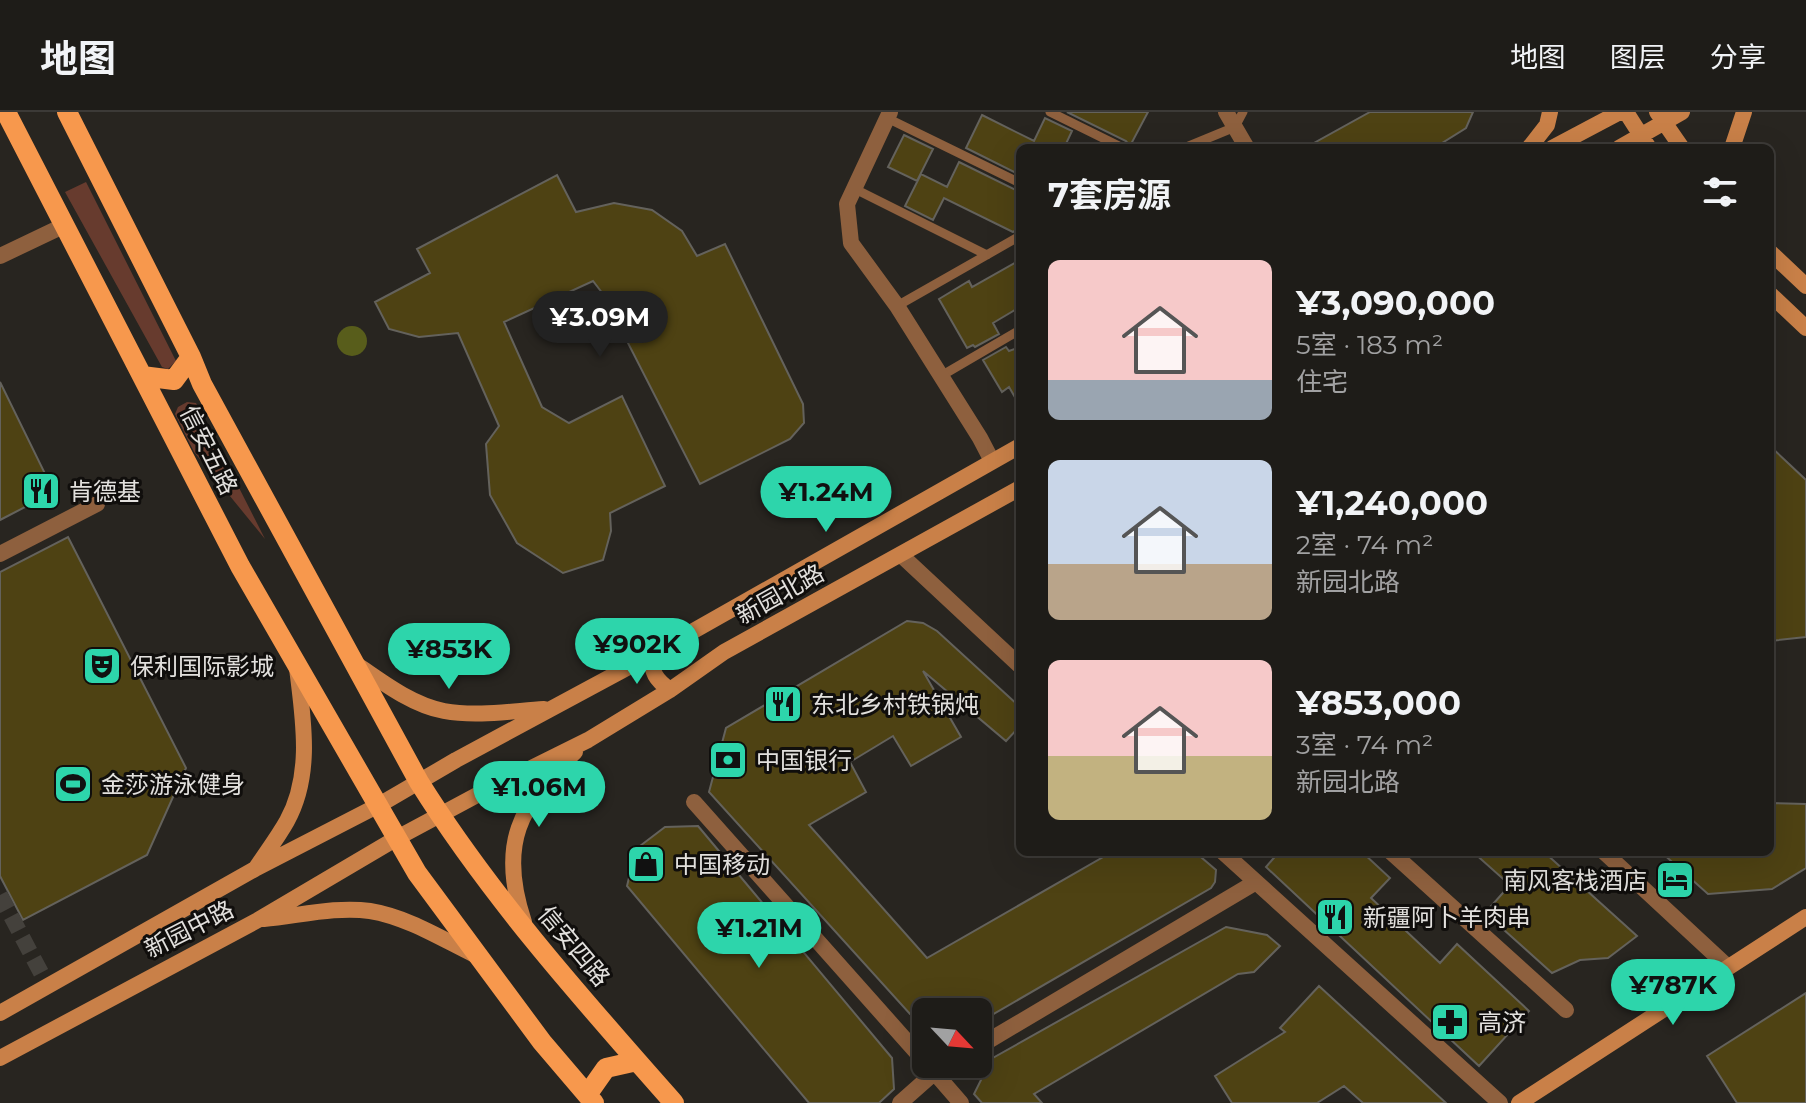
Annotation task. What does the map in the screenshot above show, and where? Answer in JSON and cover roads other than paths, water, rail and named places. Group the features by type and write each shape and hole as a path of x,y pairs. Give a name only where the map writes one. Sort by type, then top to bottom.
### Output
{"main road":[{"name":"信安五路","path":"6,112 240,566 397,838"},
{"name":"信安五路","path":"67,112 202,384 419,782"},
{"path":"1532,144 1547,125 1550,112"},
{"path":"1560,144 1623,112 1644,142 1660,118 1682,112"},
{"path":"1733,144 1744,112"},
{"path":"1660,118 1679,144"},
{"path":"1774,256 1806,286"},
{"path":"1788,311 1806,293"},
{"path":"1774,298 1806,328"},
{"path":"142,376 174,380 191,357"},
{"name":"新园北路","path":"379,805 1016,448"},
{"name":"新园北路","path":"440,816 588,740 670,690 724,652 1016,490"},
{"path":"651,655 652,672 657,681 670,690"},
{"path":"352,661 392,688 443,711 472,713 550,709"},
{"path":"255,869 289,819 304,763 304,728 297,667"},
{"path":"527,932 516,898 513,855 516,833 526,807 539,790 588,740"},
{"name":"信安四路","path":"419,782 440,816 527,932 674,1103"},
{"name":"新园中路","path":"0,1013 255,869 379,805"},
{"name":"新园中路","path":"0,1058 258,920 440,816"},
{"path":"397,838 417,873 475,955 542,1042 591,1099 606,1068 637,1061"},
{"path":"258,920 343,910 371,911 400,919 475,955"},
{"path":"1519,1103 1806,917"}],"street":[{"path":"1226,112 1239,119 1246,144"},
{"path":"889,115 847,204 851,243 897,306 992,461"},
{"path":"0,256 63,226"},
{"path":"0,554 97,504"},
{"path":"901,555 1016,662"},
{"path":"694,802 912,1042"},
{"path":"1227,856 1500,1103"},
{"path":"1395,856 1566,1010"},
{"path":"1608,856 1728,967"},
{"path":"992,1039 1256,882"},
{"path":"900,1103 923,1078"},
{"path":"943,1078 961,1103"}],"lane":[{"path":"1050,112 1115,144"},
{"path":"889,115 1016,181"},
{"path":"1192,144 1239,119"},
{"path":"853,188 987,255"},
{"path":"897,306 1016,238"},
{"path":"941,376 1016,332"}],"tunnel":[{"path":"0,895 48,986"}],"place":[{"name":"肯德基","path":"41,491"},
{"name":"保利国际影城","path":"102,666"},
{"name":"东北乡村铁锅炖","path":"783,704"},
{"name":"中国银行","path":"728,760"},
{"name":"金莎游泳健身","path":"73,784"},
{"name":"中国移动","path":"646,864"},
{"name":"南风客栈酒店","path":"1675,880"},
{"name":"新疆阿卜羊肉串","path":"1335,917"},
{"name":"高济","path":"1450,1022"}]}
